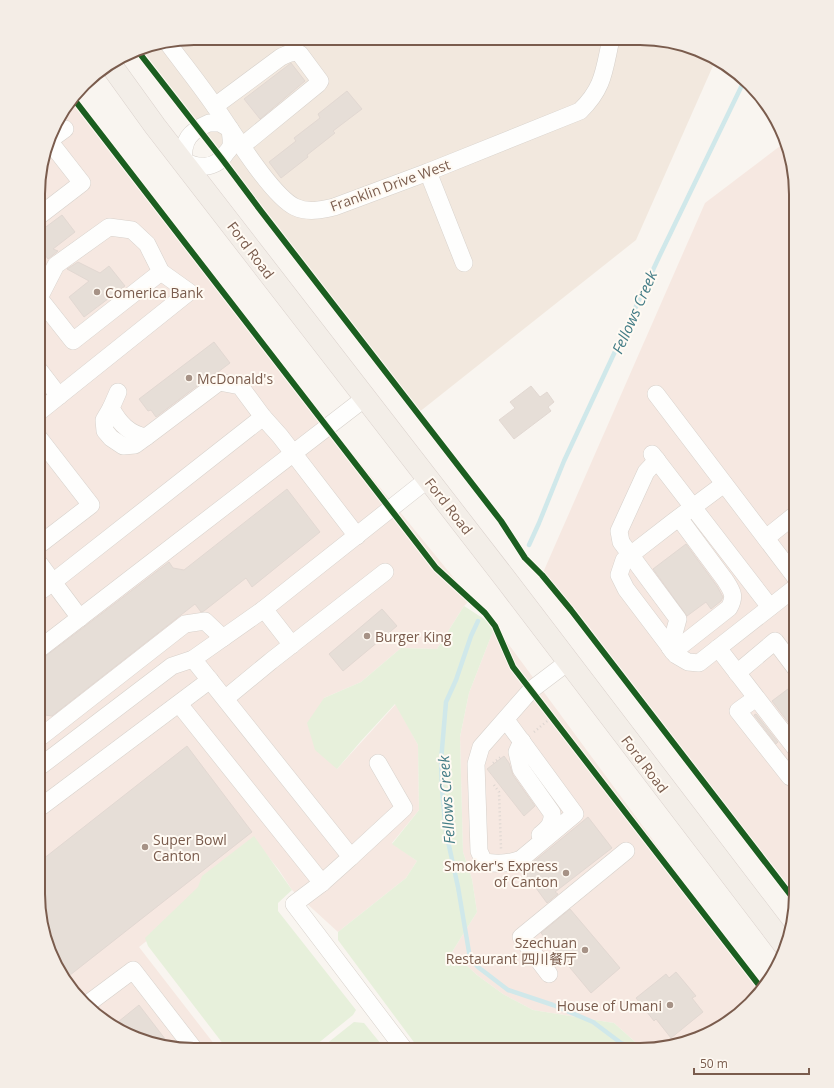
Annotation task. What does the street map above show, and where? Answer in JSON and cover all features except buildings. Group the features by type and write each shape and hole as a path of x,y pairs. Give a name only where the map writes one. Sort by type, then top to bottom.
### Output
{"main road":[{"name":"Ford Road","path":"113,68 155,126 184,161 781,941"}],"street":[{"name":"Franklin Drive West","path":"171,47 215,106 264,177 283,199 294,207 306,210 321,210 334,207 428,172 580,111 588,103 600,84 610,45"},
{"path":"215,106 281,57 291,53 296,52 300,54 320,81 298,101 242,146"},
{"path":"209,123 220,123 230,129 231,144 222,159 214,164 203,167 193,166 184,161 183,152 185,142 190,134 197,128 209,123"},
{"path":"57,136 65,129"},
{"path":"45,211 82,183 53,145"},
{"path":"428,172 464,263"},
{"path":"45,286 56,265 108,227 132,230 147,244 162,272 189,292 45,407"},
{"path":"45,306 73,341 162,272"},
{"path":"45,378 59,396"},
{"path":"118,392 104,420 105,431 111,438 123,446 136,445 219,382 240,386 357,536"},
{"path":"656,394 789,570"},
{"path":"45,645 365,398"},
{"path":"45,588 264,417"},
{"path":"45,446 91,505 45,540"},
{"path":"672,650 678,619 621,542 619,531 654,457 770,607"},
{"path":"45,763 172,666 193,659 264,609 428,479"},
{"path":"724,484 624,560 619,575 626,589 676,655 688,662 699,663 770,607 789,585"},
{"path":"672,650 729,608 733,601 732,591 725,580 679,518"},
{"path":"766,538 789,520"},
{"path":"45,571 80,618"},
{"path":"226,698 385,572"},
{"path":"264,609 292,645"},
{"path":"45,734 185,624 205,621 223,638"},
{"path":"737,673 776,641 789,659"},
{"path":"718,648 789,740"},
{"path":"193,659 226,698 351,858"},
{"path":"506,720 575,814 521,859 512,863 484,862 479,851 476,764 481,747 531,690 568,662"},
{"path":"45,804 210,680"},
{"path":"756,698 738,711 789,776"},
{"path":"179,704 322,883"},
{"path":"479,851 487,854 501,855 516,853 549,827 553,821 552,813 521,769 517,752 522,741"},
{"path":"378,763 404,808 351,858 322,883 294,904 399,1043"},
{"path":"549,974 521,937 626,851"},
{"path":"92,1002 133,970 189,1043"}],"path":[{"path":"538,728 550,715 557,724"},
{"path":"492,764 504,755"},
{"path":"493,784 499,792 498,811 501,855"}],"shaded area":[{"path":"184,45 650,45 679,50 697,56 714,64 636,240 418,413 141,55 155,50"},
{"path":"77,101 285,371 471,599 464,606 437,649 401,648 361,682 324,698 337,769 396,704 418,745 419,810 392,843 417,861 406,878 338,932 292,890 279,870 262,849 139,947 213,1043 184,1043 155,1038 128,1028 103,1012 82,992 65,969 56,951 46,914 45,184 50,155 56,137 65,119"},
{"path":"781,145 789,184 789,892 542,575 705,203"},
{"path":"495,626 759,984 731,1012 706,1028 679,1038 660,1042 636,1043 614,1023 533,1010 503,994 477,975 452,952 477,912 472,879 463,852 460,737 469,693"}],"green space":[{"path":"464,606 495,626 469,693 460,737 463,852 472,879 477,912 452,952 477,975 503,994 533,1010 614,1023 636,1043 415,1043 338,940 338,932 406,878 417,861 392,844 419,810 418,745 395,704 337,769 315,750 307,723 324,698 361,682 401,648 437,649"},
{"path":"254,836 292,890 278,903 278,911 356,1010 353,1015 318,1043 222,1043 148,946 145,938 198,887 202,876"},
{"path":"354,1022 364,1023 380,1043 328,1043"}],"waterway":[{"name":"Fellows Creek","path":"529,545 564,461 659,257 742,86"},
{"name":"Fellows Creek","path":"478,621 471,636 456,680 446,702 441,761 446,832 458,887 470,958 478,967 508,990 553,1005 593,1022 621,1043"}],"cycle path":[{"path":"141,55 501,521 525,558 542,575 571,610 789,893"},
{"path":"76,102 436,568 485,613 495,626 513,667 758,984"}],"place":[{"name":"Comerica Bank","path":"97,292"},
{"name":"McDonald's","path":"189,378"},
{"name":"Burger King","path":"367,636"},
{"name":"Super Bowl Canton","path":"145,847"},
{"name":"Smoker's Express of Canton","path":"566,873"},
{"name":"Szechuan Restaurant 四川餐厅","path":"585,950"},
{"name":"House of Umani","path":"670,1005"}]}
